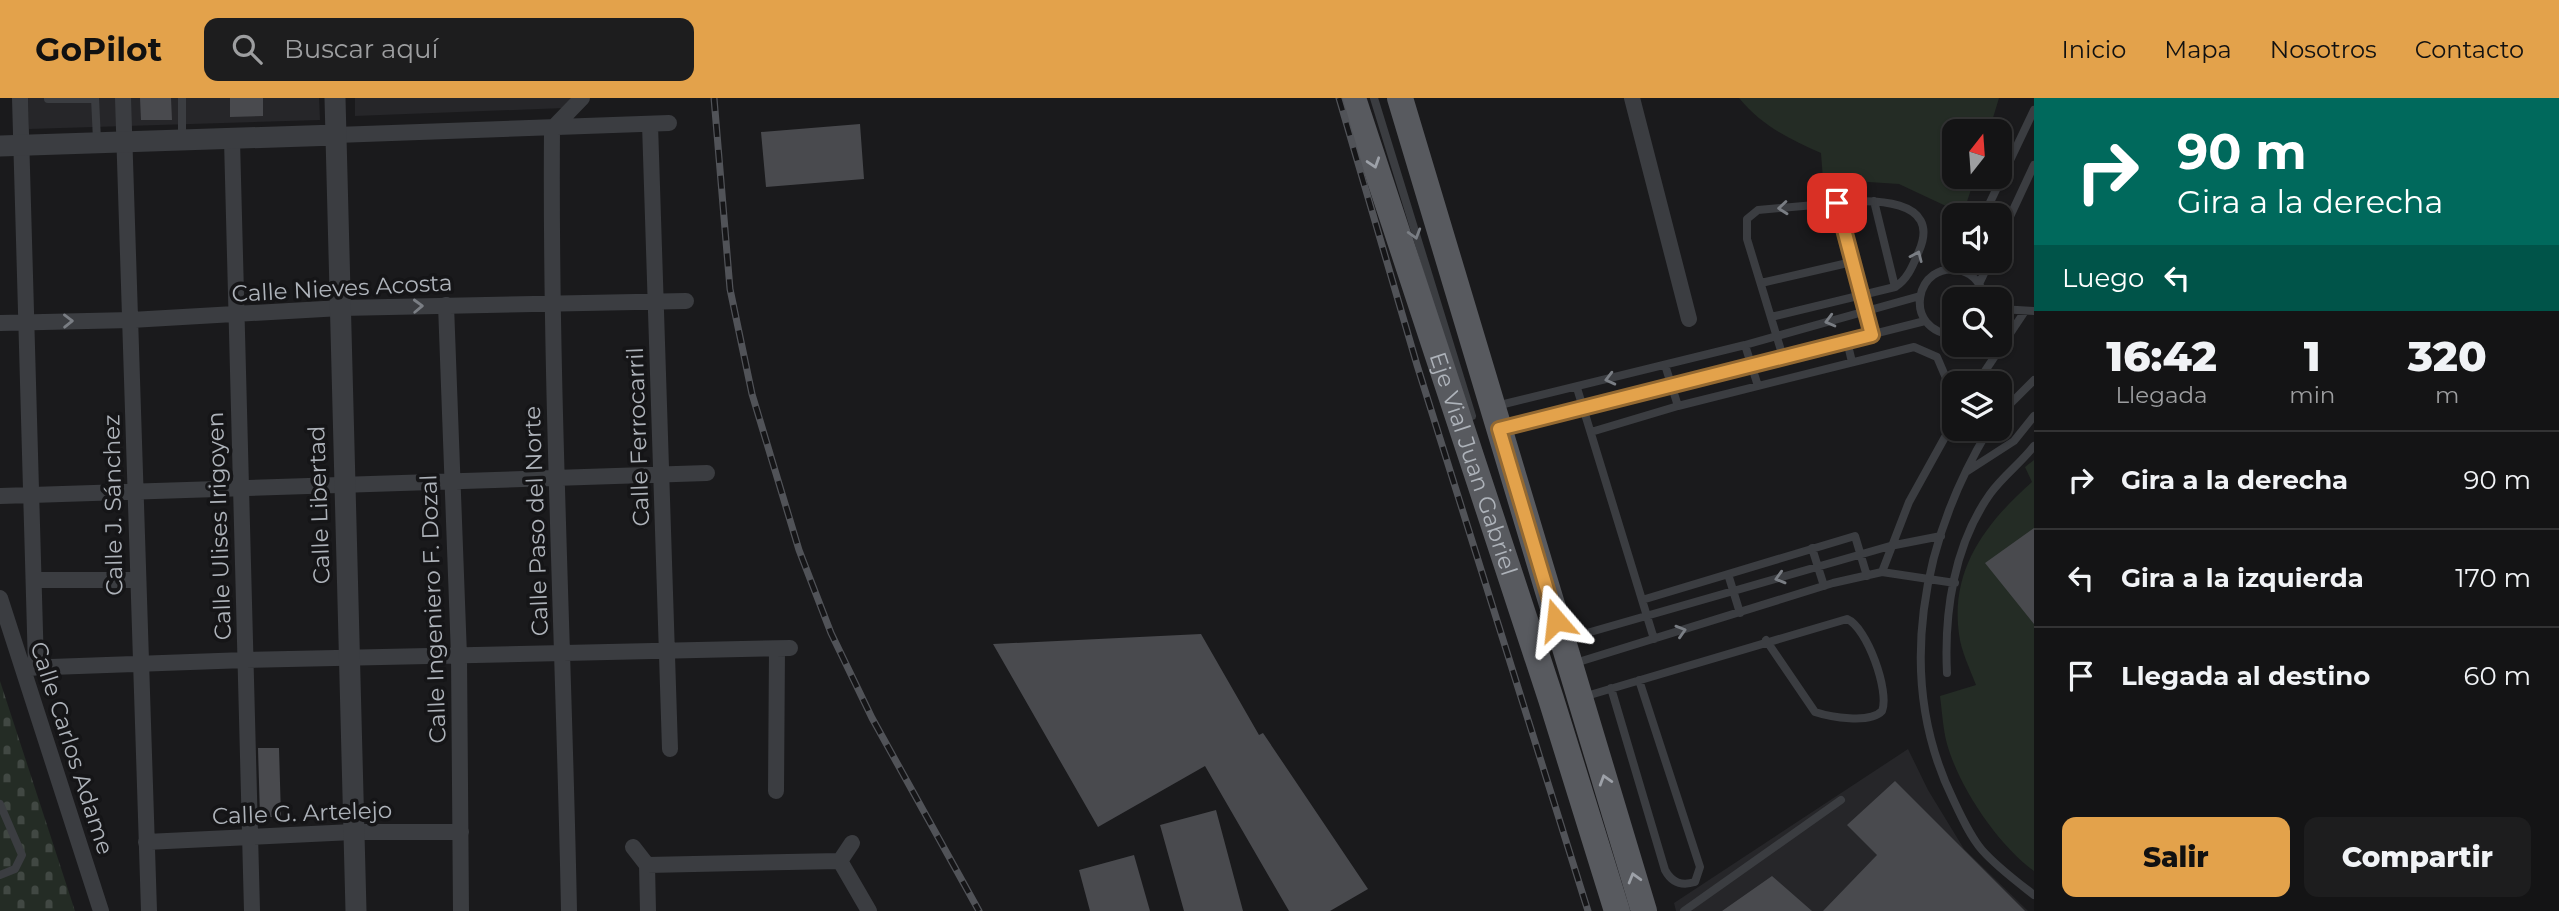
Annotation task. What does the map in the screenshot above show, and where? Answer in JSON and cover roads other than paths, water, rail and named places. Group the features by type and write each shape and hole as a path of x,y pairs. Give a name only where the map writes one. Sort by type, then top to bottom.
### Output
{"main road":[{"name":"Eje Vial Juan Gabriel","path":"1353,98 1521,553 1566,653 1644,911"},
{"name":"Eje Vial Juan Gabriel","path":"1400,98 1488,421 1521,553 1551,699 1617,911"},
{"path":"1551,699 1562,781 1601,911"}],"street":[{"path":"20,98 35,580 30,668 350,657 784,648 776,791"},
{"name":"Calle J. Sánchez","path":"123,98 136,580 149,911"},
{"name":"Calle Libertad","path":"335,98 356,911"},
{"path":"552,129 582,98"},
{"path":"1632,98 1689,320"},
{"path":"0,146 669,123"},
{"name":"Calle Ferrocarril","path":"650,124 670,749"},
{"name":"Calle Paso del Norte","path":"552,129 550,303 559,478 569,911"},
{"name":"Calle Ulises Irigoyen","path":"232,140 252,911"},
{"name":"Calle Nieves Acosta","path":"0,323 235,316 341,308 686,301"},
{"name":"Calle Ingeniero F. Dozal","path":"446,305 458,656 461,911"},
{"path":"0,496 707,473"},
{"path":"35,580 136,580"},
{"name":"Calle Carlos Adame","path":"0,598 30,668 101,911"},
{"name":"Calle G. Artelejo","path":"146,842 353,832 461,832"},
{"path":"841,862 852,843"},
{"path":"633,847 647,865 648,911"},
{"path":"647,865 841,862"},
{"path":"841,862 869,911"}],"lane":[{"path":"48,99 95,98 97,144"},
{"path":"182,98 182,141"},
{"path":"1374,98 1488,421"},
{"path":"1990,203 2034,110"},
{"path":"2012,212 2034,165"},
{"path":"1874,201 1895,287"},
{"path":"1771,317 1895,287 1902,282 1912,266 1923,241 1924,224 1906,208 1874,201 1758,210 1751,214 1745,225 1776,336 1783,357"},
{"path":"1837,203 1872,335"},
{"path":"1761,283 1852,262"},
{"path":"1488,421 1577,388 1920,296 1933,275 1943,273"},
{"path":"1962,273 1980,287"},
{"path":"1979,284 1984,273"},
{"path":"1920,296 1925,321 1942,333"},
{"path":"2012,310 2030,311"},
{"path":"1986,371 2030,311"},
{"path":"1488,421 1583,407 1925,321"},
{"path":"1847,341 1852,362"},
{"path":"1745,345 1758,386"},
{"path":"1591,432 1678,406 1852,362 1920,348 1937,357 1943,371"},
{"path":"1665,365 1678,406"},
{"path":"2012,402 2034,380"},
{"path":"1577,388 1654,639"},
{"path":"1966,472 2014,441 2034,416"},
{"path":"1882,572 1890,545 1909,502 1943,441"},
{"path":"1983,441 1966,472 1927,578 1921,621 1920,679 1941,776 1980,848 2034,895"},
{"path":"1947,673 1947,622 1959,555 1976,516 1992,491 2034,446"},
{"path":"1507,533 1521,553"},
{"path":"1642,600 1855,536 1867,576"},
{"path":"1566,653 1648,617 1890,545 1941,536"},
{"path":"1812,548 1824,586"},
{"path":"1566,653 1654,639 1824,586 1882,572 1955,583"},
{"path":"1728,575 1740,613"},
{"path":"1580,698 1766,640 1839,619 1854,622 1867,639 1884,697 1882,711 1874,717 1815,712 1766,640"},
{"path":"1611,688 1665,870 1677,883 1686,885 1695,882 1700,867 1639,680"},
{"path":"1684,911 1841,800"},
{"path":"0,804 22,855 15,869 0,875"}],"railway":[{"path":"714,98 730,289 752,394 799,550 831,633 872,718 979,911"},
{"path":"1339,98 1417,365 1588,911"}]}
